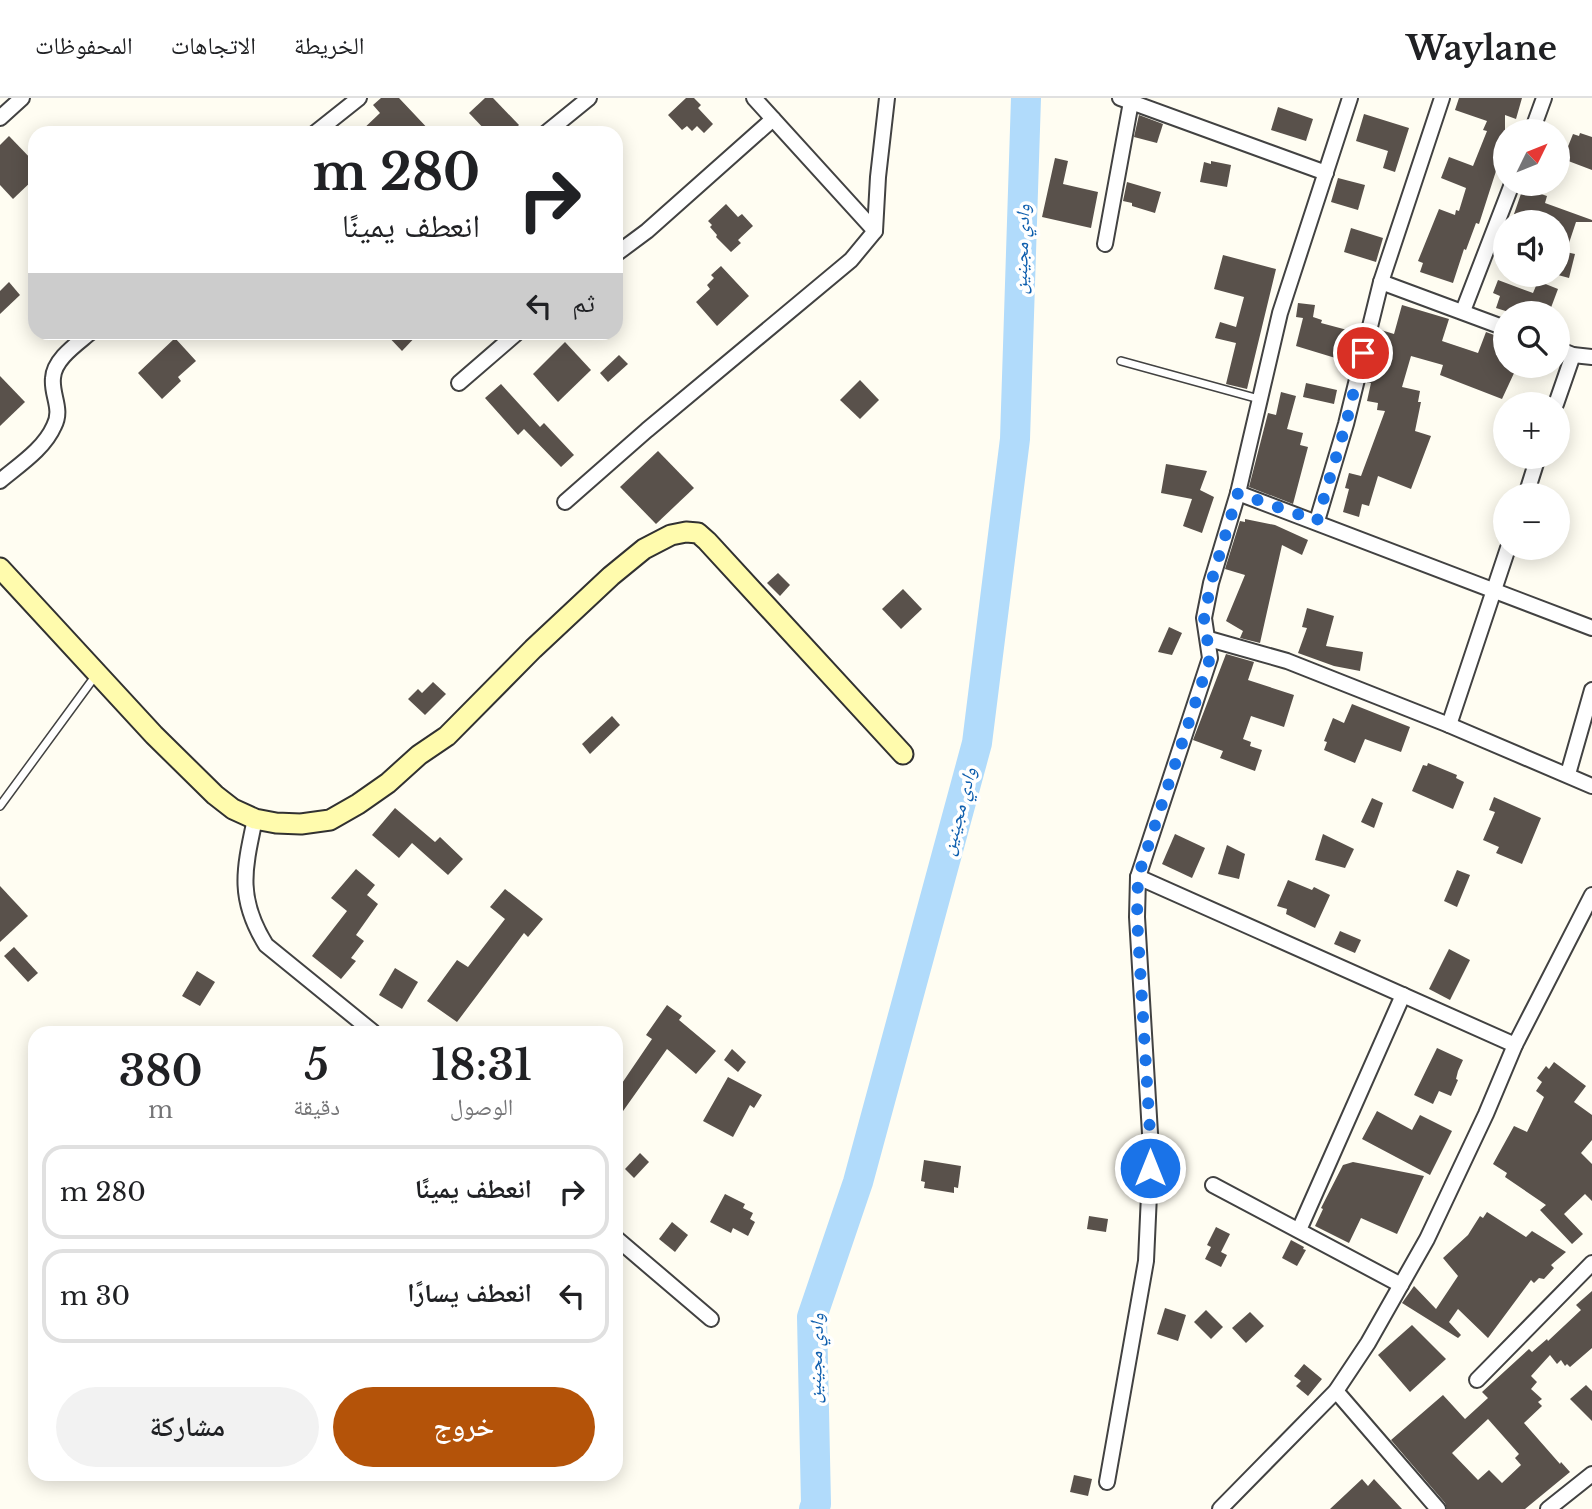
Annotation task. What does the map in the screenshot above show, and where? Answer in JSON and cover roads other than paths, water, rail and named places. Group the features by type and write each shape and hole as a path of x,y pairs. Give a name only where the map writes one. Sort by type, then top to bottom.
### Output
{"street":[{"path":"0,118 22,98"},
{"path":"324,126 359,98"},
{"path":"555,126 589,98"},
{"path":"754,98 875,231"},
{"path":"565,502 851,260 875,231 887,98"},
{"path":"1107,1482 1146,1261 1151,1150 1137,917 1138,877 1210,658 1204,618 1211,583 1238,493 1280,313 1350,98"},
{"path":"1317,521 1346,424 1381,282 1442,98"},
{"path":"1536,119 1544,98"},
{"path":"1105,244 1125,100 1326,173"},
{"path":"623,249 648,231 773,119"},
{"path":"1463,311 1507,196"},
{"path":"1381,282 1493,323"},
{"path":"0,481 34,452 55,426 59,407 52,377 61,359 82,340"},
{"path":"459,383 509,340"},
{"path":"1570,354 1592,356"},
{"path":"1560,392 1573,355"},
{"path":"1238,493 1592,628"},
{"path":"0,568 97,674 215,795 233,809 255,819 276,823 317,823 330,820 358,804 447,736 533,649 611,576 656,541 686,532 698,533 707,541 903,754"},
{"path":"1449,725 1504,560"},
{"path":"1209,639 1287,661 1449,725 1592,786"},
{"path":"1568,774 1592,690"},
{"path":"255,819 244,892 255,926 267,944 366,1026"},
{"path":"1138,877 1515,1045"},
{"path":"1220,1509 1336,1391 1368,1343 1427,1239 1515,1045 1592,895"},
{"path":"1299,1230 1404,995"},
{"path":"1213,1185 1401,1285"},
{"path":"623,1244 711,1319"},
{"path":"1477,1380 1592,1263"},
{"path":"1336,1391 1437,1509"},
{"path":"1548,1509 1592,1474"}],"lane":[{"path":"1121,361 1260,400"},
{"path":"0,806 97,674"}],"waterway":[{"name":"وادي مجينين","path":"814,1509 812,1317 858,1182 977,743 1015,439 1026,98"}]}
